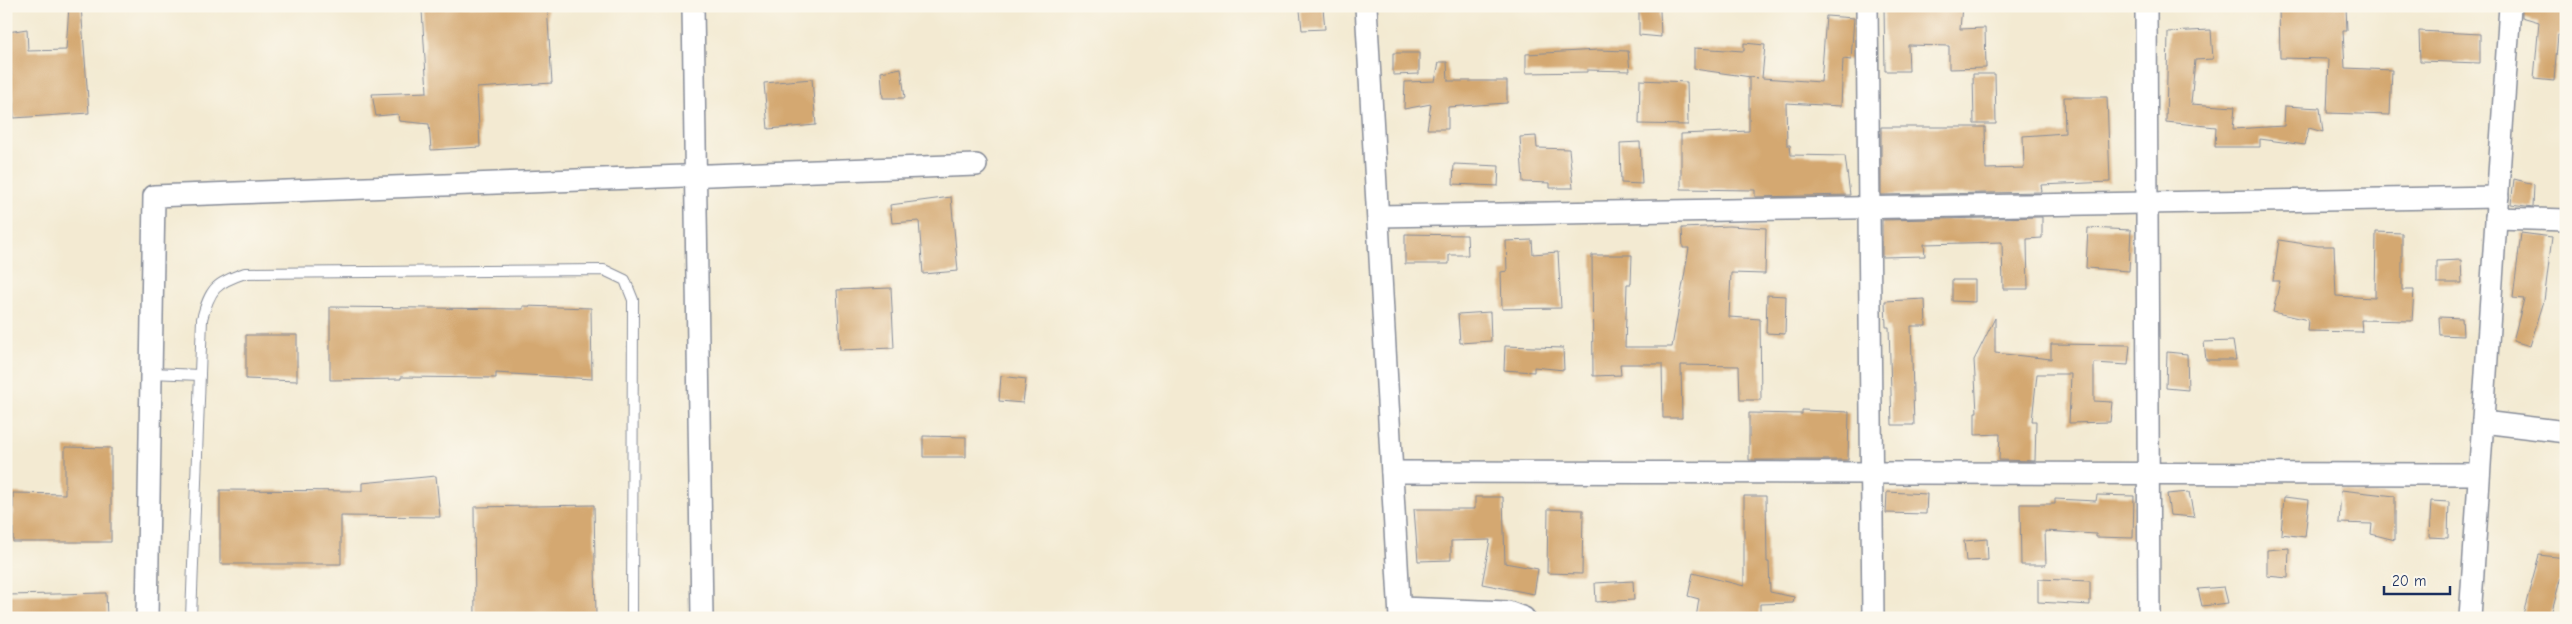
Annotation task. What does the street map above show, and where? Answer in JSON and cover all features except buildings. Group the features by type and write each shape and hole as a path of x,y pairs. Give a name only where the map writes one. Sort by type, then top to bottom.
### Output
{"street":[{"path":"693,6 702,618"},
{"path":"1366,6 1400,613 1508,612 1524,618"},
{"path":"1867,6 1873,618"},
{"path":"2146,6 2150,618"},
{"path":"2470,618 2510,6"},
{"path":"147,618 154,196 976,166"},
{"path":"1378,216 2498,197"},
{"path":"2496,218 2566,220"},
{"path":"2483,422 2566,432"},
{"path":"1392,472 2480,474"}],"lane":[{"path":"191,618 202,319 209,296 224,280 245,273 604,270 624,280 633,300 632,618"},
{"path":"151,373 200,375"}]}
